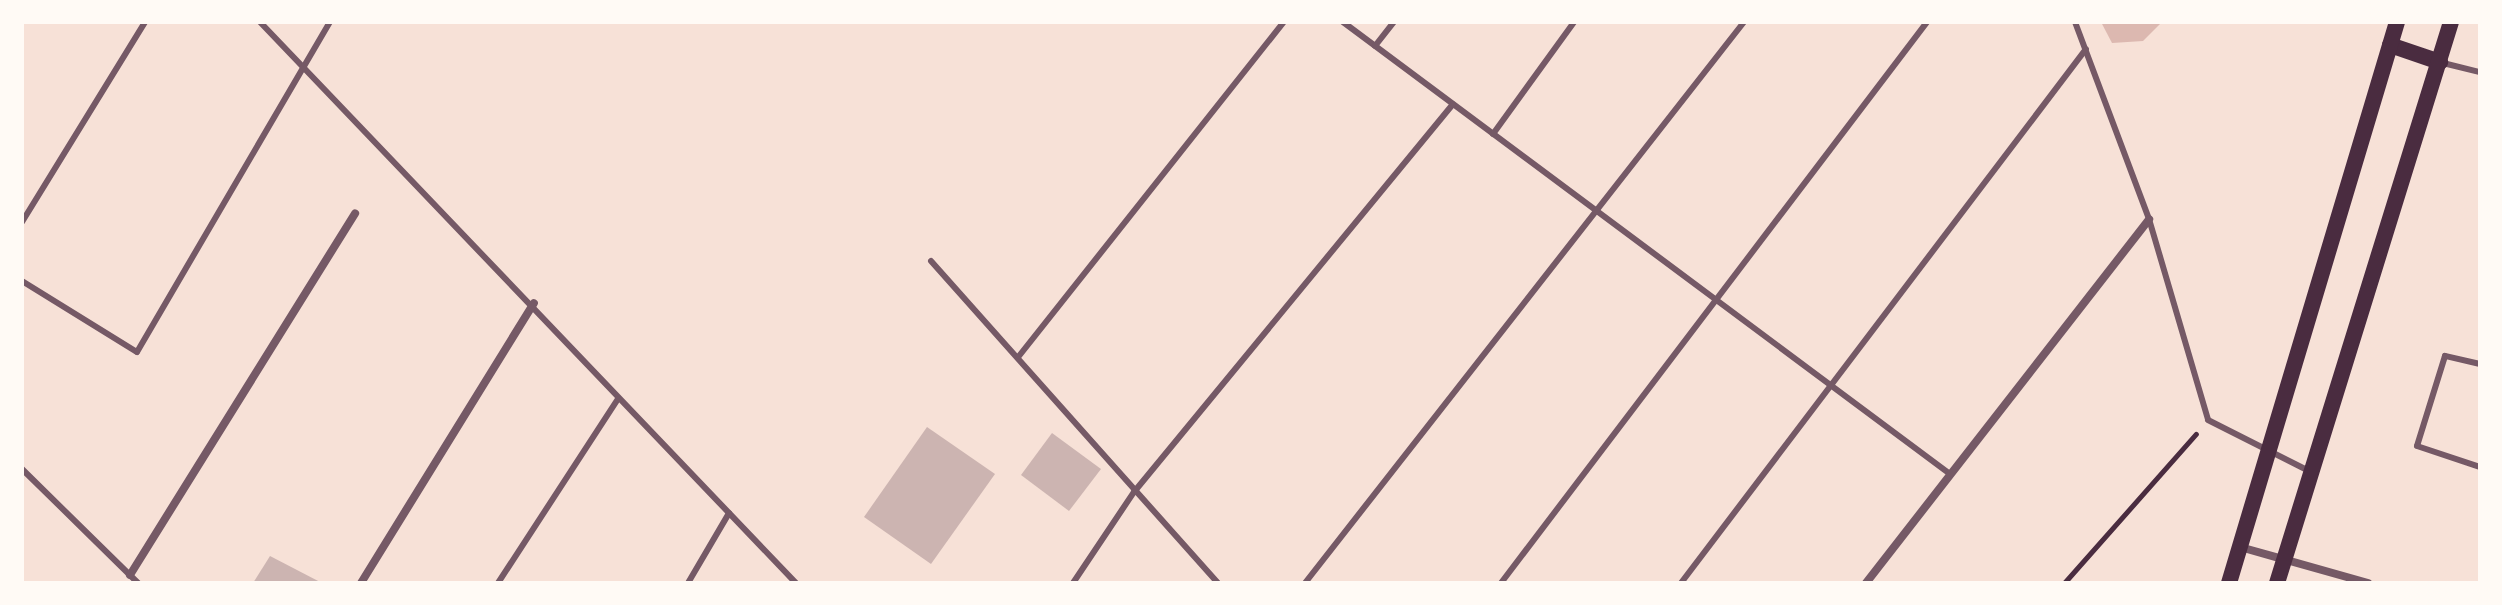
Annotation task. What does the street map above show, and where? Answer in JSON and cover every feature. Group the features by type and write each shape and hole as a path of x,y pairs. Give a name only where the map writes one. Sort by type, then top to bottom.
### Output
{"main road":[{"path":"2229,583 2265,449 2397,22"},
{"path":"2277,583 2307,470 2451,22"},
{"path":"2390,45 2440,62"}],"street":[{"path":"130,575 355,213"},
{"path":"1866,583 2149,219"},
{"path":"361,583 534,303"},
{"path":"2239,547 2368,583"}],"lane":[{"path":"22,222 145,22"},
{"path":"260,22 534,303 618,399 796,583"},
{"path":"22,281 137,352 330,22"},
{"path":"1019,356 1284,22"},
{"path":"1343,22 1950,474"},
{"path":"1375,46 1394,22"},
{"path":"1493,134 1574,22"},
{"path":"1305,583 1600,214 1744,22"},
{"path":"1501,583 1927,22"},
{"path":"2075,22 2149,219 2208,420 2307,470"},
{"path":"1681,583 1835,389 2086,49"},
{"path":"2440,62 2480,72"},
{"path":"1073,583 1134,492 1453,104"},
{"path":"931,261 1019,356 1134,492 1218,583"},
{"path":"2480,364 2445,356 2417,446 2480,467"},
{"path":"498,583 618,399"},
{"path":"22,469 138,583"},
{"path":"688,583 729,513"}],"path":[{"path":"2064,583 2208,420"}],"shaded area":[{"path":"2101,22 2162,22 2143,41 2112,43"}],"building":[{"path":"927,427 995,474 931,564 864,517"},
{"path":"1052,433 1101,469 1069,511 1021,475"},
{"path":"270,556 322,583 253,583"}]}
